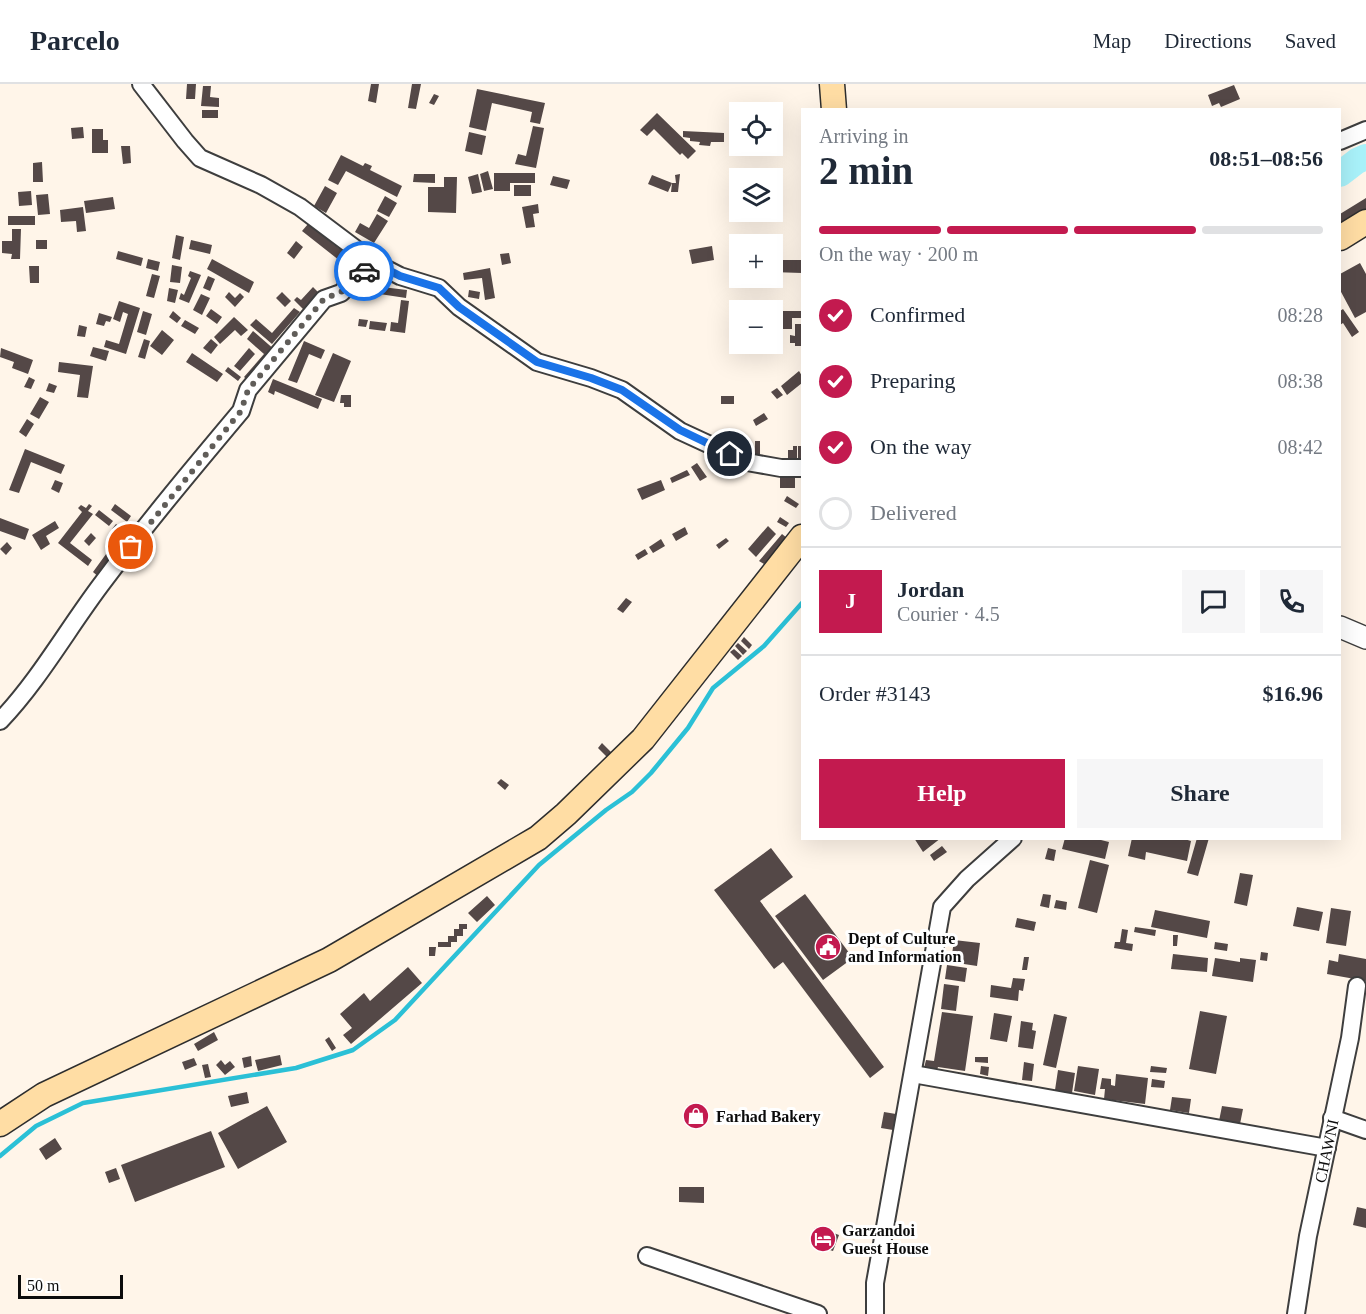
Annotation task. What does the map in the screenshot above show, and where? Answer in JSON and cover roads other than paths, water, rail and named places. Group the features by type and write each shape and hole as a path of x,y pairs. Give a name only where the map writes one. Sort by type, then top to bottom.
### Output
{"main road":[{"path":"832,84 834,108"},
{"path":"1341,237 1366,222"},
{"path":"0,1124 44,1095 329,960 538,838 643,739 801,538"}],"street":[{"path":"141,84 184,141 200,158 261,185 300,207 373,262 400,276 439,288 459,307 537,362 622,390 680,430 747,462 781,468 801,468"},
{"path":"1341,141 1366,130"},
{"path":"0,721 37,677 102,582 241,411 248,390 324,299 341,292 373,262"},
{"path":"1341,627 1366,638"},
{"path":"875,1314 875,1282 942,907 967,879 1011,840"},
{"name":"CHAWNI","path":"1296,1314 1308,1236 1350,1038 1357,986"},
{"path":"913,1074 1326,1148"},
{"path":"1332,1118 1366,1130"},
{"path":"647,1256 818,1314"}],"waterway":[{"path":"1341,173 1366,157"},
{"path":"0,1156 36,1126 83,1103 296,1068 353,1050 395,1020 539,865 606,810 632,792 688,728 713,688 764,646 801,604"}],"place":[{"name":"Dept of Culture and Information","path":"828,947"},
{"name":"Farhad Bakery","path":"696,1116"},
{"name":"Garzandoi Guest House","path":"823,1239"}]}
